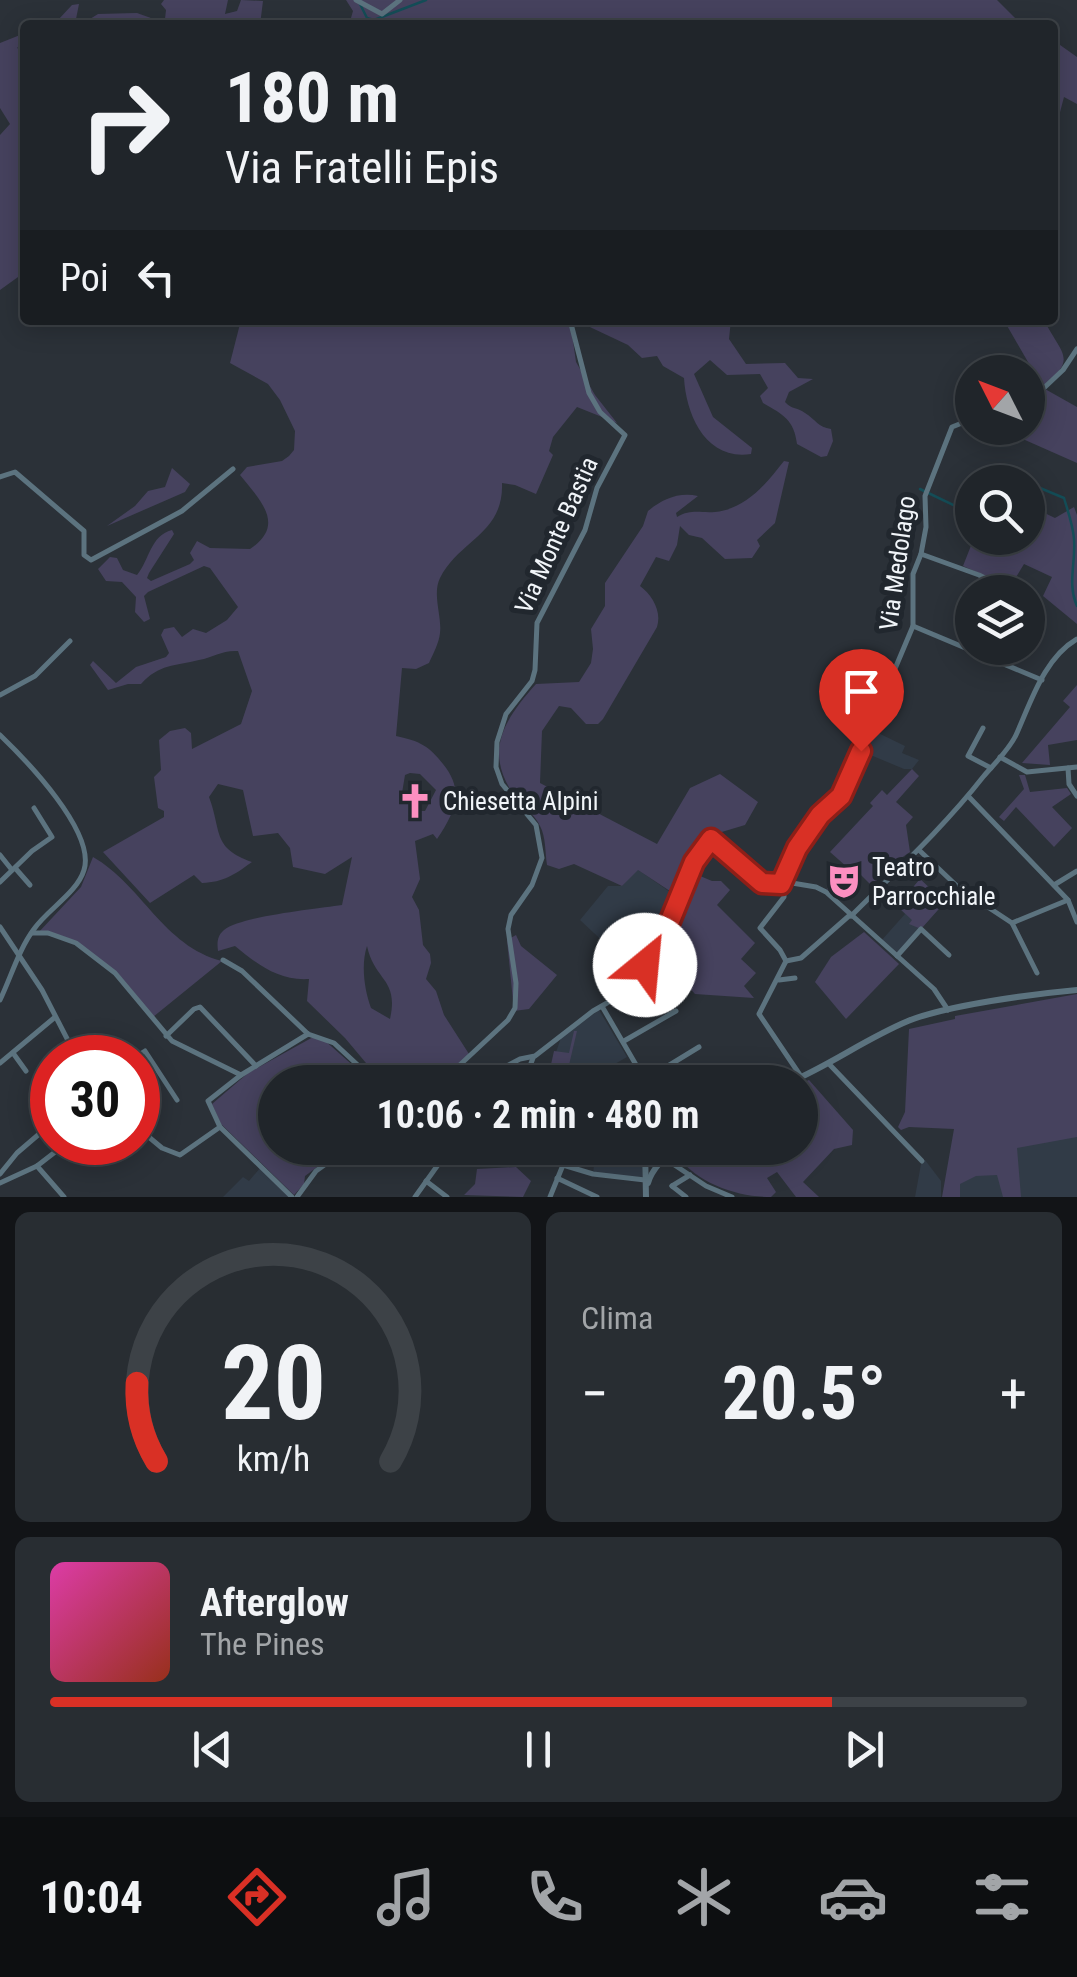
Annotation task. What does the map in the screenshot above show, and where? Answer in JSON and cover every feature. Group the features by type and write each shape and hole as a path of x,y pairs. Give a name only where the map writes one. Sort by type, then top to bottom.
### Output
{"street":[{"path":"356,0 382,14 400,0"},
{"name":"Via Monte Bastia","path":"460,1065 508,1020 515,1008 516,983 508,929 511,915 540,871 542,858 536,825 498,774 496,742 506,714 532,681 537,623 585,530 597,488 625,435 600,412 589,393 571,325"},
{"path":"1045,387 1064,370 1077,349"},
{"name":"Via Medolago","path":"786,961 760,928 784,896 786,869 797,848 820,815 841,796 913,626 912,574 926,527 925,496 946,436 955,426"},
{"path":"0,478 15,472 73,519 84,531 84,555 91,560 182,511 234,469"},
{"path":"921,554 981,575"},
{"path":"913,626 1042,680"},
{"path":"793,1065 759,1014 786,961 800,958 920,851 1000,757 1014,738 1042,680 1060,653 1077,639"},
{"path":"0,695 35,676 70,641"},
{"path":"984,728 968,756 991,768"},
{"path":"0,734 42,778 86,851 80,881 31,933 0,1000"},
{"path":"1000,757 1026,772 1077,767"},
{"path":"1068,768 1069,784 1077,796"},
{"path":"968,796 1068,900 1077,922"},
{"path":"0,882 52,837 34,808"},
{"path":"530,1065 533,1058 593,1010 635,984 642,968 654,960 694,862 711,839 762,883 816,887 898,956 934,990 948,1010"},
{"path":"920,851 959,888 1012,923 1038,973"},
{"path":"0,856 30,885"},
{"path":"1054,885 1077,871"},
{"path":"1012,923 1068,900"},
{"path":"0,926 42,990 64,1035"},
{"path":"898,956 921,929 949,954"},
{"path":"31,933 48,933 76,943 104,964 166,1036 241,1074"},
{"path":"223,960 242,971 308,1034 334,1043 358,1065"},
{"path":"779,980 796,978"},
{"path":"818,1071 908,1021 948,1010 1077,990"},
{"path":"166,1036 200,1007 257,1067"},
{"path":"602,1007 637,1065"},
{"path":"624,1041 676,1011"},
{"path":"0,1063 54,1018"},
{"path":"308,1034 241,1074 208,1101 220,1127 295,1197 324,1165"},
{"path":"671,1065 700,1047"},
{"path":"12,1053 26,1070"},
{"path":"508,1065 533,1058"},
{"path":"830,1065 922,1161"},
{"path":"160,1075 177,1100"},
{"path":"160,1146 180,1154 220,1127"},
{"path":"0,1174 30,1142"},
{"path":"415,1197 436,1165"},
{"path":"550,1197 562,1165 646,1188 656,1165"},
{"path":"678,1165 732,1197"},
{"path":"0,1183 38,1166 64,1197"},
{"path":"686,1197 672,1186 690,1175"},
{"path":"557,1178 597,1197"},
{"path":"426,1181 448,1197"}],"shaded area":[{"path":"164,0 228,0 225,14 237,11 241,0 263,1 261,20 164,20 166,10 161,4"},
{"path":"346,0 997,0 1017,20 350,20 353,11"},
{"path":"79,4 76,20 58,20 72,5"},
{"path":"137,13 156,20 88,20 98,14"},
{"path":"20,35 20,276 0,290 0,135 10,124 0,108 0,43"},
{"path":"1058,44 1077,57 1077,104 1064,97 1059,116"},
{"path":"240,325 571,325 576,362 617,423 577,407 553,437 549,451 553,455 536,494 502,483 496,514 440,578 440,633 429,663 416,669 402,668 396,736 418,742 433,753 450,774 456,792 453,811 437,839 433,834 415,841 420,879 412,897 419,910 423,945 430,954 426,979 469,1054 458,1065 368,1065 307,1001 309,979 278,974 235,946 218,951 220,935 233,925 342,905 352,857 325,874 293,867 290,848 278,833 253,836 243,790 218,784 209,797 224,845 252,862 234,874 202,883 194,875 150,903 103,852 164,817 164,811 158,808 154,777 161,770 159,740 170,731 185,728 191,733 192,749 241,724 252,691 238,651 168,667 141,684 108,690 90,665 93,661 116,683 136,667 166,657 169,653 161,635 164,629 174,627 182,637 193,629 206,633 227,620 238,607 210,568 204,566 148,592 144,596 150,619 144,622 135,612 136,597 122,582 106,581 98,569 110,557 117,558 123,570 137,575 159,537 172,530 174,534 149,573 147,578 151,581 190,564 194,560 190,553 197,541 210,548 250,549 261,540 267,531 266,513 240,475 247,467 282,461 294,450 295,431 268,384 230,363","holes":["420,774 436,790 425,811 413,811 402,793 405,775","367,946 389,987 390,1019 371,1008 365,985"]},
{"path":"586,325 730,325 729,339 746,364 785,363 798,378 813,379 789,392 785,402 831,429 833,441 827,456 821,457 797,444 787,419 763,403 760,396 768,388 760,374 727,375 710,360 694,374 713,417 752,448 751,454 722,450 701,433 694,420 684,378 663,366 657,356 642,358 628,345"},
{"path":"1007,325 1047,325 1063,356 1060,370 1045,386 1045,355 1024,355"},
{"path":"1045,389 1077,407 1077,463 1036,445 1045,445"},
{"path":"784,461 789,462 775,523 757,540 760,546 752,558 725,559 702,538 689,535 680,526 669,561 656,557 640,586 655,604 657,627 603,719 598,724 586,724 571,708 559,706 542,731 540,783 657,844 690,788 720,774 758,802 745,825 715,834 694,862 684,890 693,873 721,881 730,890 717,905 755,943 741,959 756,973 744,986 754,998 695,994 658,954 682,899 638,870 622,886 574,864 559,869 547,865 540,826 519,802 501,770 500,741 513,713 536,684 579,682 591,663 591,629 605,606 605,583 643,526 648,511 665,500 684,495 698,496 676,513 677,517 726,510 754,494"},
{"path":"172,468 190,484 185,492 107,526 148,491 165,487"},
{"path":"1074,507 1077,624 1045,598 1052,577 1024,564 1017,575 983,575 963,566 967,555 1045,555 1045,513 1055,518"},
{"path":"1077,685 1077,740 1048,745 1050,765 1022,763 1070,707 1063,701"},
{"path":"870,729 905,746 902,753 919,760 912,769 861,751"},
{"path":"912,769 919,776 896,802 913,817 906,825 910,852 872,886 860,874 855,878 850,871 834,895 827,889 847,867 830,852 873,806 870,803 882,790 887,795"},
{"path":"1019,775 1025,775 1030,792 1067,788 1071,794 1052,807 1072,828 1054,847 1016,807 1004,821 999,817 1024,789"},
{"path":"93,857 126,883 184,942 222,961 153,1017 131,989 79,943 38,933 81,887"},
{"path":"637,869 680,899 656,949 651,948 638,965 636,980 624,957 597,967 595,963 609,947 580,920 608,886 622,886"},
{"path":"920,879 945,902 897,956 881,941 905,914 897,906"},
{"path":"920,879 945,902 921,929 909,924 912,920 897,906"},
{"path":"864,932 899,964 846,1019 815,982 831,957"},
{"path":"516,935 521,946 557,975 529,1009 514,1011 507,940"},
{"path":"1077,994 1077,1137 1017,1148 1021,1197 1003,1197 997,1175 976,1176 960,1184 960,1197 942,1197 954,1129 898,1127 905,1112 909,1029 955,1016"},
{"path":"599,1010 627,1057 613,1065 551,1065 561,1038"},
{"path":"577,1031 569,1065 551,1065 554,1051 569,1053"},
{"path":"315,1036 352,1065 262,1065"},
{"path":"258,1067 258,1160 221,1124 212,1104"},
{"path":"818,1090 853,1130 852,1145 834,1149 803,1182 819,1197 796,1197 777,1172 767,1178 776,1192 771,1197 745,1195 707,1181 686,1166 818,1165"},
{"path":"1077,1091 1077,1197 946,1197 959,1108"},
{"path":"925,1160 941,1181 941,1197 915,1197"},
{"path":"263,1165 320,1165 305,1176 304,1184 294,1195"},
{"path":"594,1165 643,1165 642,1179 593,1174"},
{"path":"261,1167 291,1197 223,1197 243,1177 249,1181"},
{"path":"516,1167 531,1181 523,1197 464,1195 475,1184 477,1169"}],"waterway":[{"path":"360,4 367,18 374,20 426,0"},
{"path":"920,489 955,506"},
{"path":"1045,490 1064,498 1073,534 1072,581 1077,606"}],"place":[{"name":"Chiesetta Alpini","path":"415,801"},
{"name":"Teatro Parrocchiale","path":"844,881"}],"route":[{"path":"645,965 654,960 694,862 711,839 762,883 781,884 797,848 820,815 841,796 861,751"}]}
